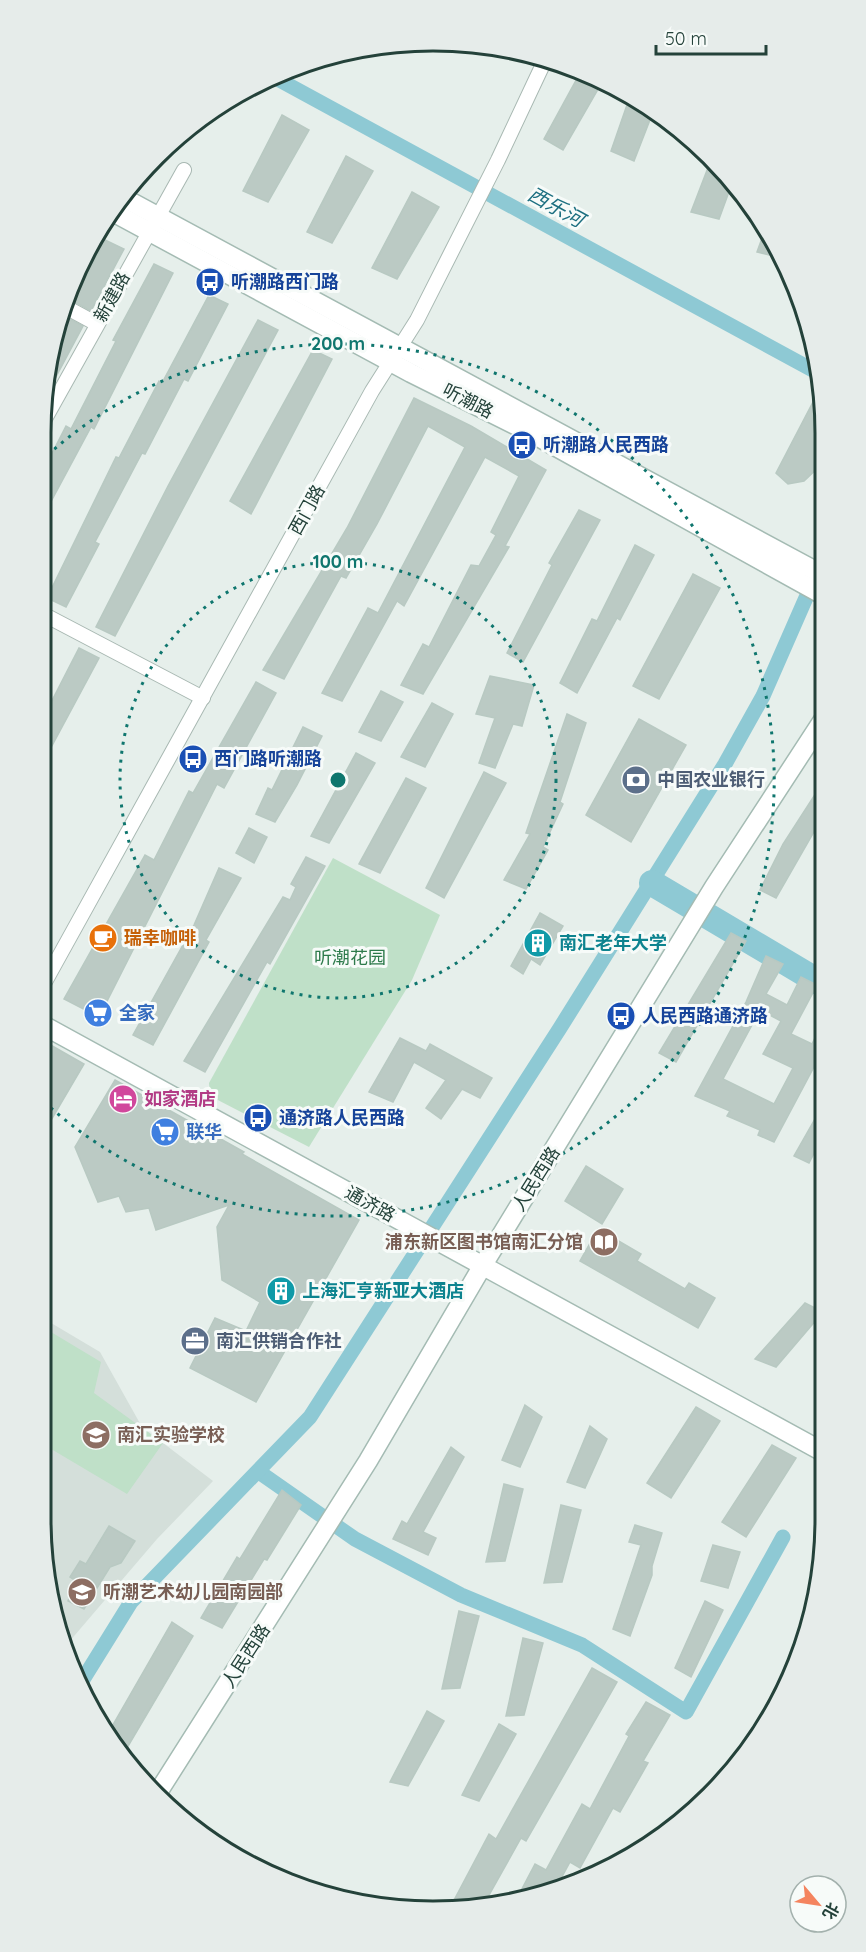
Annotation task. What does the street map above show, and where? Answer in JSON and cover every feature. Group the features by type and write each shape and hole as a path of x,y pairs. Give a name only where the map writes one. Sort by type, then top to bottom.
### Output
{"street":[{"name":"西门路","path":"51,969 395,354 417,320 498,160 542,67"},
{"name":"新建路","path":"52,405 184,170"},
{"name":"听潮路","path":"128,202 153,224"},
{"name":"听潮路","path":"120,214 153,224 798,571 815,583"},
{"path":"71,310 97,324"},
{"path":"51,619 202,698"},
{"name":"人民西路","path":"162,1788 357,1479 483,1265 714,888 815,732"},
{"name":"通济路","path":"51,1030 815,1448"}],"shaded area":[{"name":"南汇实验学校","path":"51,1323 100,1352 142,1427 213,1481 157,1539 70,1640 58,1594 52,1544"}],"green space":[{"name":"听潮花园","path":"333,858 440,915 412,980 309,1147 210,1096 209,1083"},
{"path":"51,1332 101,1362 94,1393 163,1443 127,1494 51,1449"}],"building":[{"path":"577,79 598,88 563,150 544,139"},
{"path":"627,104 650,119 634,161 611,151"},
{"path":"282,115 309,130 268,202 243,191"},
{"path":"346,156 373,171 332,243 307,232"},
{"path":"708,168 729,192 719,219 691,212"},
{"path":"412,192 439,207 397,279 372,268"},
{"path":"762,239 771,255 757,252"},
{"path":"105,240 124,249 91,311 74,302"},
{"path":"154,264 173,273 94,429 91,427 51,502 51,455 66,426 71,429 116,341 113,340"},
{"path":"209,295 228,304 188,381 184,379 145,454 142,453 95,542 99,544 66,607 51,600 51,590 116,457 119,458 159,381 162,383"},
{"path":"69,318 83,326 55,379"},
{"path":"258,320 278,330 115,636 96,627 168,486"},
{"path":"313,350 332,359 251,514 230,501"},
{"path":"414,398 471,426 546,470 505,546 509,547 423,694 401,685 423,644 429,647 471,565 479,566 496,535 491,532 519,476 485,457 404,606 397,601 342,701 322,693 368,608 378,613 465,447 428,426 377,524 346,578 341,576 284,679 263,670 347,528"},
{"path":"813,402 815,471 804,481 788,484 776,473"},
{"path":"579,510 600,520 523,662 507,653 552,565 549,563"},
{"path":"635,545 654,555 620,620 617,618 577,693 560,683 592,619 597,621"},
{"path":"693,574 720,588 659,699 633,686"},
{"path":"79,648 99,658 51,747 51,703"},
{"path":"490,676 534,685 522,726 513,724 495,768 479,763 495,718 476,714"},
{"path":"256,682 276,693 224,788 217,784 99,1017 64,999 145,855 154,860 189,791 193,793"},
{"path":"381,691 403,702 381,741 359,732"},
{"path":"432,703 453,714 425,767 401,757"},
{"path":"567,714 586,723 560,802 563,804 543,847 548,850 526,889 504,880 530,834 526,833"},
{"name":"中国农业银行","path":"639,719 686,745 631,842 586,815"},
{"path":"303,727 322,736 275,822 256,814 268,788 272,790"},
{"path":"356,753 375,763 329,843 311,836"},
{"path":"484,772 506,783 444,898 426,888"},
{"path":"406,778 426,788 380,873 359,864"},
{"path":"815,794 815,830 776,898 760,890 783,844"},
{"path":"249,828 267,837 254,863 236,853"},
{"path":"306,857 325,866 270,964 267,962 205,1072 184,1061 283,897 290,900 296,887 291,884"},
{"path":"219,868 241,878 206,940 209,942 153,1045 133,1035 194,925"},
{"name":"南汇老年大学","path":"540,913 563,926 540,965 531,959 523,974 511,966"},
{"path":"731,933 746,941 676,1062 659,1053"},
{"path":"766,956 783,964 766,994 787,1005 801,977 815,984 815,989 791,1034 812,1044 815,1038 815,1065 774,1142 758,1135 760,1130 727,1116 730,1111 695,1096 746,1002","holes":["760,1010 781,1021 763,1054 793,1068 774,1104 723,1079"]},
{"path":"400,1038 426,1051 430,1044 492,1078 480,1098 462,1089 441,1119 426,1108 446,1080 414,1062 393,1102 369,1092"},
{"path":"51,1045 84,1064 51,1120"},
{"path":"115,1080 359,1220 256,1402 190,1368 215,1318 246,1331 260,1302 222,1280 217,1227 229,1205 156,1230 149,1208 126,1212 119,1196 98,1202 75,1147"},
{"path":"815,1119 815,1151 809,1163 794,1156"},
{"path":"586,1166 623,1189 602,1224 565,1201"},
{"path":"598,1229 641,1254 637,1261 685,1289 689,1283 715,1298 698,1328 580,1261"},
{"path":"805,1303 815,1308 815,1321 776,1367 755,1359"},
{"path":"525,1405 542,1417 520,1467 502,1460"},
{"path":"696,1407 720,1421 671,1498 647,1483"},
{"path":"590,1426 607,1439 585,1488 567,1482"},
{"path":"772,1445 796,1458 746,1537 722,1522"},
{"path":"451,1447 464,1457 423,1532 436,1538 428,1555 393,1539 402,1521 407,1524"},
{"path":"504,1484 523,1489 505,1561 486,1562"},
{"path":"282,1490 301,1505 267,1560 264,1559 222,1628 201,1618 237,1557 240,1559"},
{"path":"561,1505 581,1510 562,1582 544,1583"},
{"path":"635,1525 662,1533 652,1566 652,1575 630,1636 613,1629 641,1545 629,1542"},
{"path":"109,1526 135,1541 121,1563 110,1567 84,1609 68,1601 76,1581 70,1577 80,1561 86,1564"},
{"path":"713,1545 740,1552 728,1588 701,1581"},
{"path":"705,1601 723,1610 691,1677 675,1668"},
{"path":"459,1611 479,1616 460,1688 442,1689"},
{"path":"172,1622 193,1636 127,1748 112,1726"},
{"path":"523,1638 543,1643 524,1715 506,1716"},
{"path":"592,1668 617,1682 526,1841 521,1838 488,1897 454,1900 489,1834 496,1839"},
{"path":"646,1702 670,1715 643,1761 648,1763 620,1812 613,1808 580,1868 570,1862 561,1879 521,1891 535,1864 546,1870 582,1804 590,1809 629,1736 626,1734"},
{"path":"427,1711 444,1721 408,1786 390,1782"},
{"path":"499,1724 516,1734 479,1801 462,1795"}],"waterway":[{"name":"西乐河","path":"283,82 810,368"},
{"path":"85,1676 131,1602 310,1417 560,1028 725,764 763,696 815,577"},
{"path":"652,883 815,980"},
{"path":"259,1472 355,1539 461,1595 582,1645 686,1712 783,1537"}],"place":[{"name":"听潮路西门路","path":"210,282"},
{"name":"听潮路人民西路","path":"522,445"},
{"name":"西门路听潮路","path":"193,759"},
{"name":"中国农业银行","path":"636,780"},
{"name":"瑞幸咖啡","path":"103,938"},
{"name":"南汇老年大学","path":"538,943"},
{"name":"全家","path":"98,1013"},
{"name":"人民西路通济路","path":"621,1016"},
{"name":"如家酒店","path":"123,1099"},
{"name":"通济路人民西路","path":"258,1118"},
{"name":"联华","path":"165,1132"},
{"name":"浦东新区图书馆南汇分馆","path":"604,1242"},
{"name":"上海汇亨新亚大酒店","path":"281,1291"},
{"name":"南汇供销合作社","path":"195,1341"},
{"name":"南汇实验学校","path":"96,1435"},
{"name":"听潮艺术幼儿园南园部","path":"82,1592"}]}
